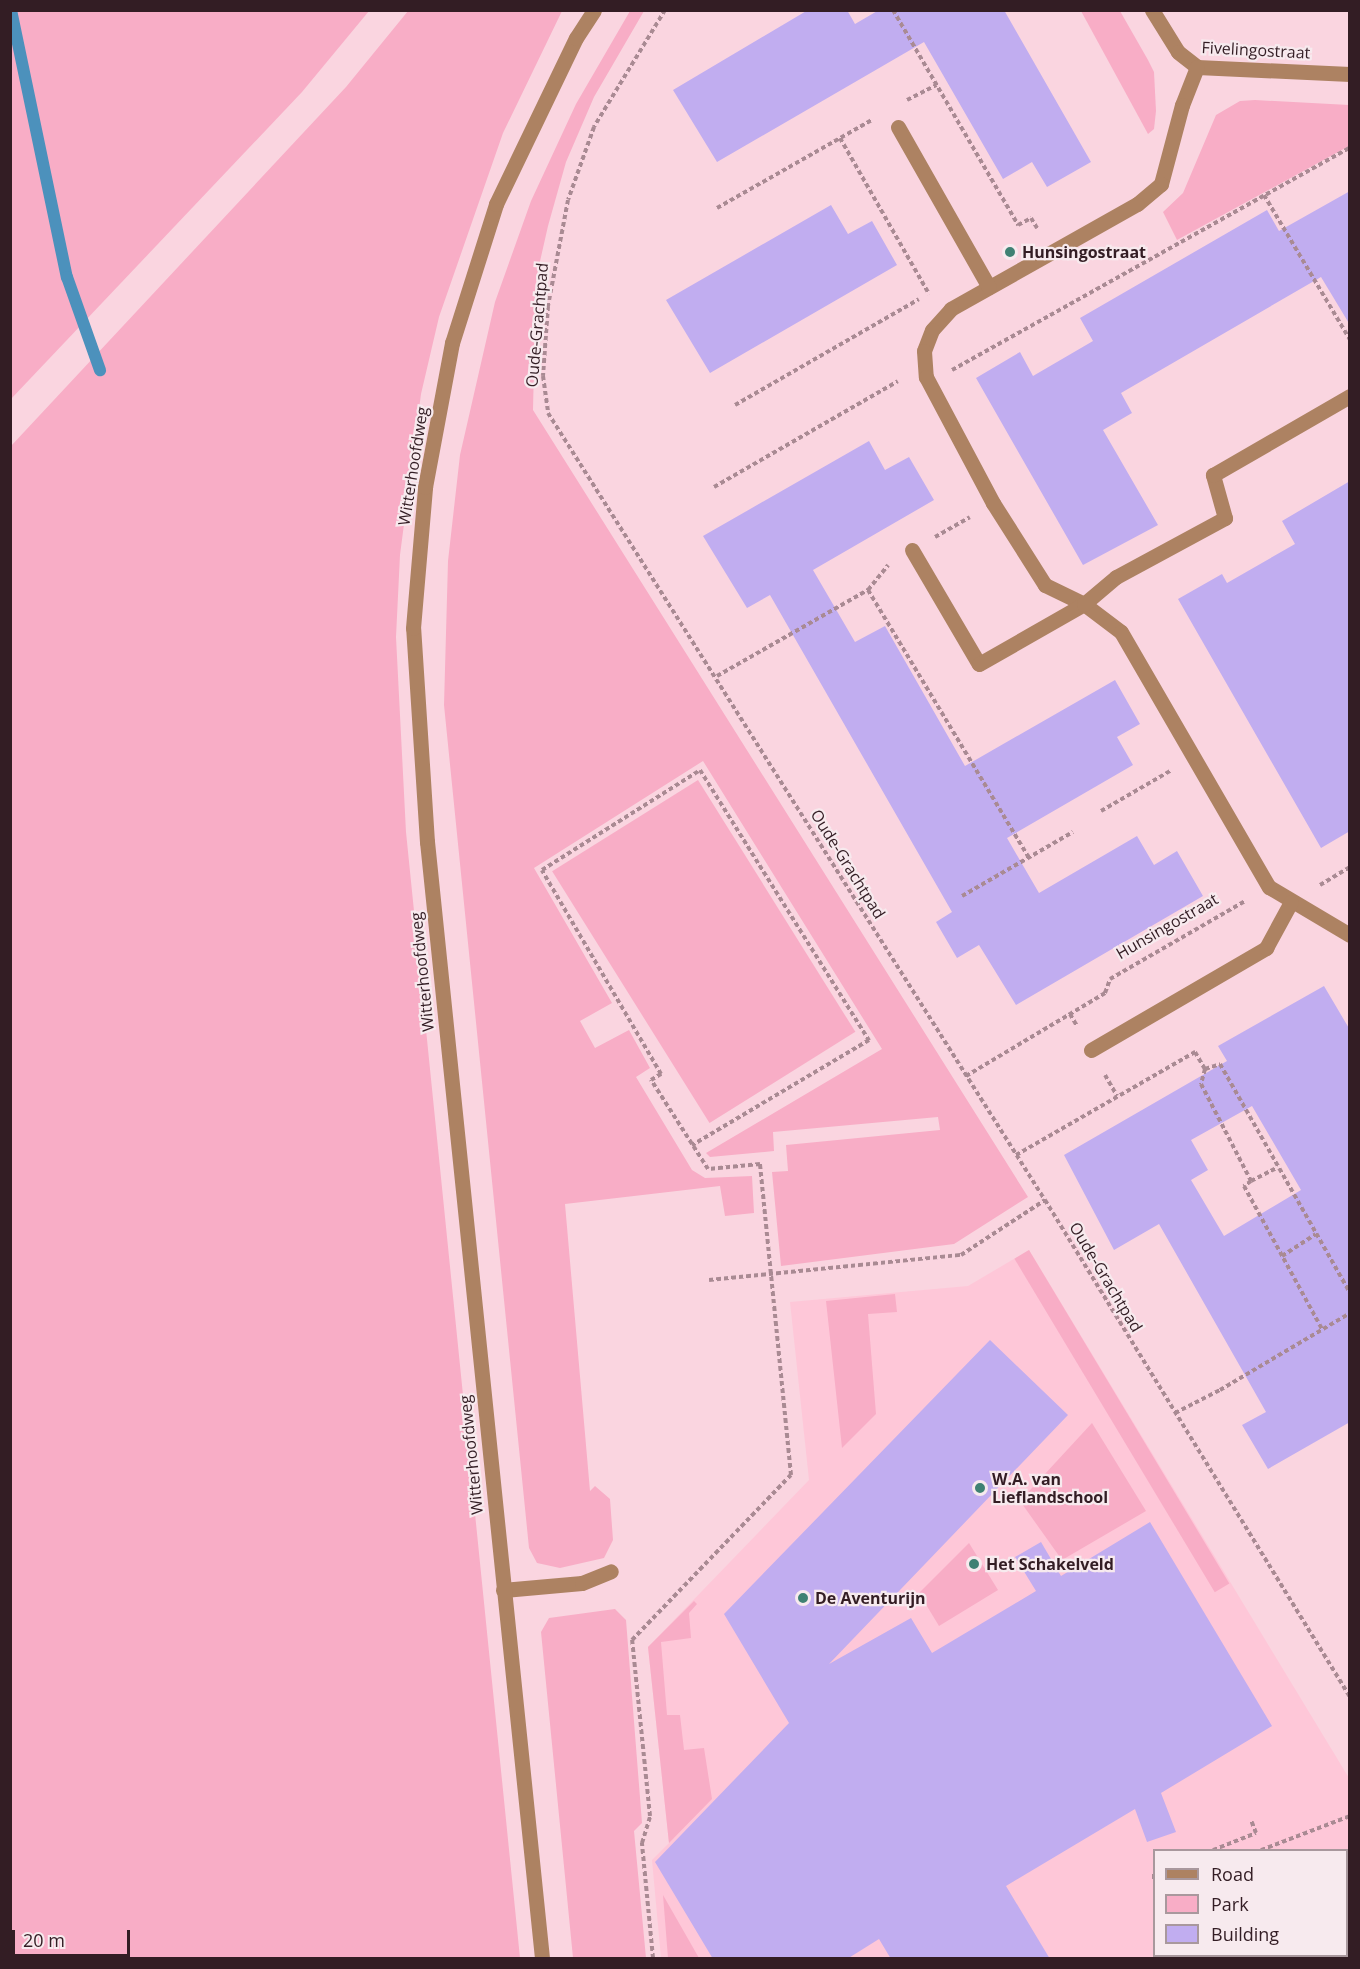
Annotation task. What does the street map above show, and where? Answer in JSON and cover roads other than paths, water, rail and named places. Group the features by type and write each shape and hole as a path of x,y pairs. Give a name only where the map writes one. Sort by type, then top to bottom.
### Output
{"street":[{"name":"Witterhoofdweg","path":"542,1959 427,842 413,628 424,487 452,343 496,204 576,38 594,10"},
{"name":"Fivelingostraat","path":"1152,10 1178,52 1197,67 1350,74"},
{"path":"1197,67 1182,105 1161,184 1137,204 951,309 932,330 924,351 928,383 993,503 1045,585 1084,604 1121,632 1269,887 1350,935"},
{"path":"898,127 989,287"},
{"path":"912,549 980,664 1084,604 1116,577 1225,518 1213,475 1350,396"},
{"path":"1091,1050 1266,948 1292,902"},
{"path":"503,1590 582,1583 611,1571"}],"waterway":[{"path":"11,10 67,277 100,370"}],"place":[{"name":"Hunsingostraat","path":"1010,252"},
{"name":"W.A. van Lieflandschool","path":"980,1488"},
{"name":"Het Schakelveld","path":"974,1564"},
{"name":"De Aventurijn","path":"803,1598"}]}
